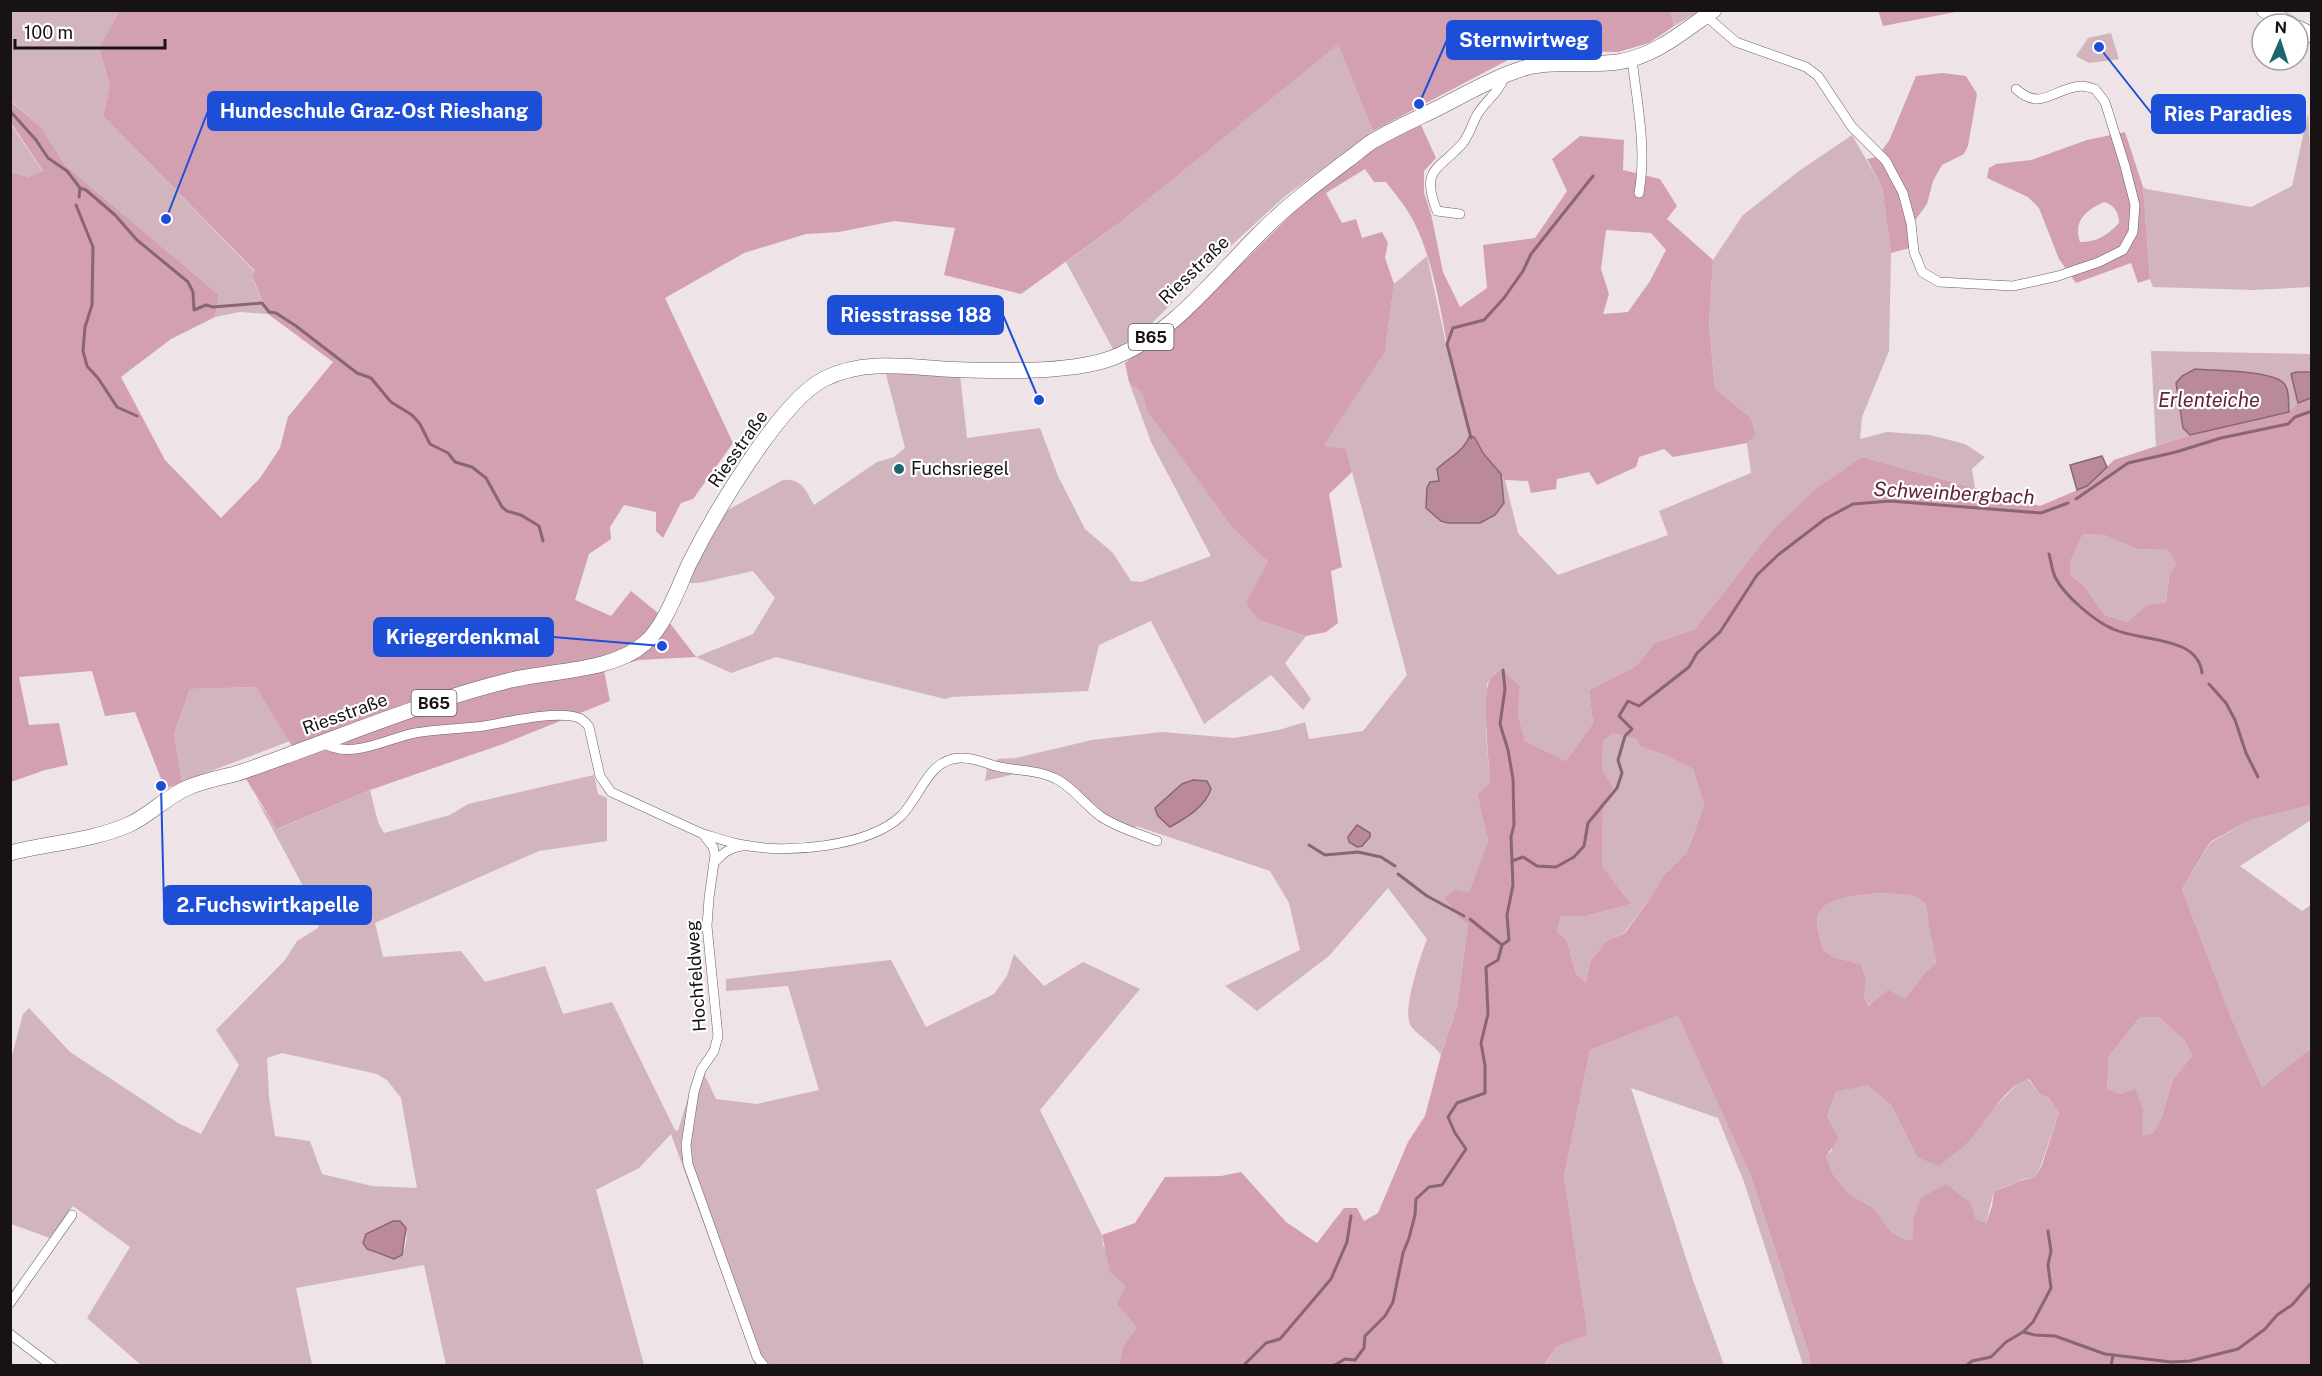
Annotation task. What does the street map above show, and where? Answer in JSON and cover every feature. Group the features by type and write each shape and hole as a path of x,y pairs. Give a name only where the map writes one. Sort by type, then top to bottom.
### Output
{"main road":[{"name":"Riesstraße","path":"10,853 40,845 99,835 131,824 187,788 241,772 363,727 493,684 624,658 648,641 661,622 704,535 724,502 769,436 810,387 827,377 864,368 903,365 983,370 1073,367 1101,362 1135,348 1181,313 1259,233 1313,184 1371,141 1527,68 1632,59 1663,47 1710,13"}],"street":[{"path":"1710,13 1736,42 1806,67 1818,76 1851,127 1886,161 1903,193 1911,223 1914,252 1922,272 1939,282 2013,286 2058,276 2099,262 2123,250 2133,232 2135,205 2125,166 2105,102 2096,88 2081,86 2037,101 2026,98 2016,89"},
{"path":"1632,59 1641,140 1643,174 1640,193"},
{"path":"1460,214 1437,211 1432,173 1461,145 1476,116 1502,86 1504,77"},
{"path":"323,743 342,751 417,733 483,726 535,717 576,717 586,722 589,727 600,776 611,792 703,834 745,846"},
{"path":"714,863 732,848 745,846 813,847 837,843 881,829 900,816 933,770 945,762 959,758 979,760 1056,778 1101,817 1157,841"},
{"name":"Hochfeldweg","path":"703,834 713,847 714,863 708,898 707,926 718,1036 714,1051 701,1070 694,1092 686,1145 688,1164 757,1357 764,1365"},
{"path":"10,1303 72,1215"},
{"path":"10,1334 52,1365"}],"shaded area":[{"path":"1670,10 1700,11 1674,26"},
{"path":"1670,10 1674,26 1649,43 1618,52 1527,50 1373,131 1338,44 1118,224 1021,294 944,275 955,228 894,221 839,232 806,234 744,253 665,298 733,443 693,499 681,503 663,538 656,531 656,512 624,505 610,527 611,539 589,554 575,600 611,616 631,591 669,622 696,657 639,660 604,670 610,701 503,744 370,790 277,829 246,779 300,759 256,687 190,689 174,734 182,782 165,789 135,712 105,716 92,671 19,677 29,725 59,723 68,765 11,782 11,172 28,177 43,171 11,123 10,101 41,127 65,165 219,295 215,317 171,339 121,377 165,460 221,518 260,478 280,448 288,417 333,362 268,314 252,276 255,271 103,116 110,86 99,48 119,11"},
{"path":"1878,10 1961,10 1961,11 1883,26"},
{"path":"11,11 119,11 99,48 110,86 103,116 255,272 252,277 268,314 240,312 215,317 219,295 65,165 41,127 11,101"},
{"path":"2111,33 2119,59 2089,63 2076,56 2088,38"},
{"path":"1338,43 1373,131 1284,197 1208,267 1149,326 1114,351 1066,262 1118,224"},
{"path":"1943,73 1966,76 1977,94 1968,146 1964,154 1942,165 1933,181 1927,204 1908,230 1910,248 1891,253 1882,187 1867,159 1877,157 1889,141 1916,76"},
{"path":"2308,113 2310,146 2312,147 2311,287 2253,290 2153,287 2150,279 2143,187 2251,207 2292,186"},
{"path":"10,123 43,172 28,177 11,172"},
{"path":"1421,125 1436,158 1424,171 1424,193 1431,214 1443,272 1460,307 1487,288 1483,245 1535,238 1567,191 1552,159 1580,136 1624,140 1623,170 1660,179 1677,206 1667,219 1713,260 1709,325 1715,389 1751,418 1756,435 1747,443 1673,457 1664,449 1639,457 1636,467 1597,485 1589,472 1557,479 1556,489 1531,493 1528,481 1505,480 1480,448 1468,427 1454,377 1432,272 1415,224 1386,182 1374,182 1365,169 1326,193 1342,223 1356,219 1362,238 1382,232 1388,243 1385,258 1394,284 1385,352 1324,446 1346,449 1352,472 1329,494 1342,567 1331,571 1338,623 1326,632 1306,636 1259,620 1246,603 1268,562 1232,527 1147,410 1143,394 1129,382 1125,363 1174,326 1225,280 1318,188 1393,137","holes":["1606,230 1651,233 1666,250 1650,281 1628,312 1603,314 1609,294 1601,269"]},
{"path":"2125,132 2143,187 2150,279 2138,283 2131,263 2076,283 2059,259 2039,208 2028,197 1987,178 1989,168 1996,164 2031,160 2087,140","holes":["2104,202 2115,210 2119,223 2102,237 2080,242 2078,235 2080,222 2087,213"]},
{"path":"1852,135 1882,187 1891,253 1889,351 1862,417 1860,439 1887,432 1930,435 1965,444 1985,457 1972,469 1975,488 1862,457 1770,533 1695,629 1655,643 1636,666 1589,690 1593,723 1566,761 1525,741 1518,714 1520,687 1495,673 1487,684 1486,733 1490,782 1479,795 1488,841 1469,894 1468,923 1457,1007 1441,1055 1414,1030 1409,1019 1408,1009 1413,983 1427,939 1388,888 1329,956 1257,1011 1225,986 1300,950 1289,903 1270,871 1136,826 1126,835 1123,831 1099,822 1064,788 1045,779 1015,774 985,781 987,768 998,759 1016,758 1092,740 1162,732 1234,738 1279,730 1305,722 1309,739 1363,731 1407,675 1346,450 1324,446 1385,352 1394,284 1427,256 1452,371 1469,429 1483,453 1505,480 1518,533 1558,575 1668,535 1659,511 1751,473 1747,443 1756,435 1751,418 1715,389 1709,325 1713,260 1743,215 1799,171"},
{"path":"2151,351 2311,354 2311,372 2291,374 2298,403 2289,412 2287,388 2195,369 2183,428 2190,435 2156,446"},
{"path":"886,374 960,375 967,438 1040,428 1058,476 1085,529 1113,553 1131,581 1141,582 1211,556 1151,442 1129,382 1143,394 1148,410 1232,527 1268,562 1259,620 1306,636 1285,663 1311,699 1303,710 1271,675 1204,724 1151,621 1099,645 1088,691 945,699 776,657 731,673 696,657 753,634 775,598 753,571 699,583 687,583 726,511 783,480 799,483 806,490 814,505 877,462 894,457 905,448"},
{"path":"2311,398 2311,805 2250,820 2210,842 2182,889 2230,1015 2262,1087 2311,1050 2311,1365 1810,1365 1808,1351 1751,1176 1678,1015 1590,1050 1564,1176 1588,1335 1556,1347 1544,1365 1119,1365 1123,1346 1137,1327 1117,1304 1126,1286 1110,1272 1102,1235 1135,1223 1165,1177 1221,1176 1241,1172 1286,1222 1317,1243 1344,1208 1357,1208 1364,1221 1378,1213 1408,1142 1425,1116 1441,1055 1457,1007 1468,923 1459,917 1445,898 1455,890 1469,893 1488,841 1478,795 1490,782 1486,701 1489,682 1494,674 1503,670 1520,687 1518,714 1525,741 1566,761 1593,723 1589,690 1636,666 1655,643 1695,629 1770,533 1815,490 1862,457 2040,506 2087,486 2114,460 2190,435 2289,412 2298,403","holes":["2083,534 2104,535 2137,549 2168,550 2176,563 2169,576 2166,602 2147,605 2127,622 2105,615 2084,586 2070,575 2070,562","1613,733 1636,739 1641,747 1663,754 1693,769 1704,805 1687,852 1665,874 1625,933 1607,941 1591,961 1586,983 1576,974 1567,941 1557,931 1561,916 1586,916 1631,904 1602,866 1603,809 1613,787 1602,769 1603,741","1876,893 1912,895 1925,903 1936,963 1924,974 1905,999 1888,990 1869,1006 1864,998 1866,980 1861,964 1833,957 1823,950 1818,932 1819,913 1831,902","2140,1017 2159,1017 2185,1041 2192,1056 2172,1081 2162,1117 2153,1133 2142,1135 2143,1110 2135,1089 2121,1094 2107,1089 2109,1056","2029,1079 2040,1095 2048,1097 2059,1112 2042,1165 2034,1178 2018,1181 1994,1191 1986,1223 1975,1218 1971,1204 1946,1184 1921,1198 1913,1220 1913,1239 1907,1241 1891,1232 1873,1208 1848,1193 1834,1176 1826,1157 1838,1138 1827,1116 1836,1092 1868,1085 1891,1105 1917,1157 1939,1166 1968,1142 2012,1088"]},
{"path":"2083,534 2104,535 2137,549 2169,550 2176,563 2169,576 2166,602 2147,605 2127,622 2105,615 2084,586 2070,575 2070,562"},
{"path":"256,687 290,741 182,782 174,734 190,689"},
{"path":"1613,733 1636,739 1641,747 1663,754 1693,769 1704,805 1687,852 1665,874 1624,933 1607,941 1586,983 1576,974 1567,941 1557,931 1561,916 1586,916 1631,904 1602,866 1603,809 1613,787 1602,769 1603,741"},
{"path":"594,775 598,794 607,798 607,841 539,851 375,923 383,957 461,951 485,982 545,966 563,1014 612,1002 675,1130 678,1131 700,1065 716,1099 757,1104 819,1090 788,986 726,991 726,979 891,960 926,1027 994,994 1007,976 1014,954 1044,986 1083,962 1140,989 1040,1110 1102,1235 1103,1245 1127,1286 1137,1327 1123,1346 1119,1365 755,1365 671,1134 639,1168 596,1190 644,1365 446,1365 424,1265 296,1288 312,1365 141,1365 87,1318 130,1247 73,1206 50,1238 11,1224 11,1059 23,1014 29,1008 70,1052 178,1123 201,1134 239,1065 216,1030 285,960 297,941 318,928 320,918 256,798 278,829 370,790 378,822 384,833 450,815 468,804","holes":["282,1053 377,1074 387,1080 401,1098 417,1188 372,1186 322,1174 310,1141 275,1136 269,1097 267,1058","396,1220 404,1226 407,1237 400,1257 391,1258 381,1255 364,1246 363,1240 369,1232"]},
{"path":"2311,805 2311,820 2240,866 2302,911 2311,905 2311,1050 2262,1087 2230,1015 2182,889 2210,843 2250,820"},
{"path":"1876,893 1912,895 1925,903 1936,963 1924,974 1905,999 1870,1006 1864,999 1866,980 1861,964 1833,957 1823,950 1817,922 1819,913 1831,902"},
{"path":"1679,1014 1751,1176 1808,1351 1810,1365 1803,1365 1744,1182 1718,1118 1631,1088 1693,1280 1724,1365 1544,1366 1556,1347 1588,1335 1564,1176 1590,1050"},
{"path":"2140,1017 2159,1017 2185,1041 2192,1056 2172,1081 2162,1117 2153,1133 2141,1135 2143,1110 2121,1094 2107,1089 2109,1056"},
{"path":"2028,1079 2040,1095 2048,1097 2059,1112 2041,1165 2034,1178 2024,1179 1994,1191 1986,1223 1975,1218 1913,1220 1913,1239 1907,1242 1891,1232 1873,1208 1848,1193 1834,1176 1826,1157 1832,1150 1827,1116 1836,1092 1869,1084 1891,1105 1917,1157 1969,1141 1991,1111 2021,1080"}],"water":[{"name":"Erlenteiche","path":"2195,369 2258,374 2279,380 2288,391 2289,412 2190,435 2183,428 2176,383 2182,376"},
{"path":"2311,372 2311,398 2298,403 2291,374"},
{"path":"1470,435 1475,438 1483,453 1501,474 1504,503 1495,515 1480,523 1441,521 1426,508 1427,488 1430,482 1439,481 1437,469 1461,449"},
{"path":"2102,456 2107,467 2087,486 2077,490 2070,465"},
{"path":"1193,780 1207,781 1211,789 1194,811 1170,827 1158,816 1155,808 1182,784"},
{"path":"1357,825 1370,833 1370,837 1362,846 1357,847 1349,842 1348,837"},
{"path":"393,1221 400,1221 406,1228 402,1255 394,1259 367,1249 363,1243 366,1234"}],"waterway":[{"path":"10,111 36,140 48,158 67,171 80,188 86,190 115,215 137,240 188,282 193,292 194,310 206,305 213,307 262,303 269,312 276,313 296,326 357,373 371,378 391,402 412,415 420,424 430,444 448,453 455,462 472,467 486,478 502,507 507,511 521,515 539,526 543,541"},
{"path":"1471,438 1447,344 1453,328 1484,320 1504,298 1523,271 1531,254 1593,176"},
{"path":"79,197 80,188"},
{"path":"76,205 93,247 92,305 85,327 83,351 87,366 117,407 137,416"},
{"name":"Schweinbergbach","path":"2076,499 2128,463 2176,452 2221,438 2288,424 2295,417 2312,411"},
{"name":"Schweinbergbach","path":"1333,1366 1345,1359 1355,1360 1364,1348 1365,1336 1385,1316 1393,1302 1403,1253 1415,1215 1416,1199 1429,1187 1442,1185 1466,1149 1448,1117 1457,1103 1485,1093 1485,1066 1481,1043 1488,1014 1486,967 1498,960 1502,945 1509,940 1507,915 1513,885 1512,861 1523,857 1537,866 1556,867 1574,857 1584,846 1588,823 1617,788 1622,773 1618,760 1625,736 1632,729 1619,716 1628,701 1639,706 1689,667 1697,653 1720,632 1757,575 1778,555 1825,519 1853,504 1890,501 2041,513 2068,503"},
{"path":"2049,554 2059,584 2089,614 2105,625 2124,633 2179,646 2190,652 2198,661 2202,673"},
{"path":"1503,670 1505,689 1500,724 1508,750 1513,779 1512,861"},
{"path":"2209,684 2226,703 2235,720 2246,753 2258,777"},
{"path":"1309,845 1325,855 1358,852 1381,857 1395,866"},
{"path":"1398,874 1427,896 1464,916"},
{"path":"1470,919 1502,945"},
{"path":"1243,1366 1266,1343 1280,1339 1331,1279 1347,1242 1351,1216"},
{"path":"2024,1331 2033,1322 2051,1288 2048,1265 2051,1251 2048,1231"},
{"path":"1966,1366 1972,1361 1991,1357 2006,1342 2023,1332 2055,1336 2105,1354 2171,1362 2190,1361 2238,1349 2292,1305 2312,1282"},
{"path":"2111,1366 2113,1355"}],"place":[{"name":"Ries Paradies","path":"2099,47"},
{"name":"Sternwirtweg","path":"1419,104"},
{"name":"Hundeschule Graz-Ost Rieshang","path":"166,219"},
{"name":"Riesstrasse 188","path":"1039,400"},
{"name":"Fuchsriegel","path":"899,469"},
{"name":"Kriegerdenkmal","path":"662,646"},
{"name":"2.Fuchswirtkapelle","path":"161,786"}]}
